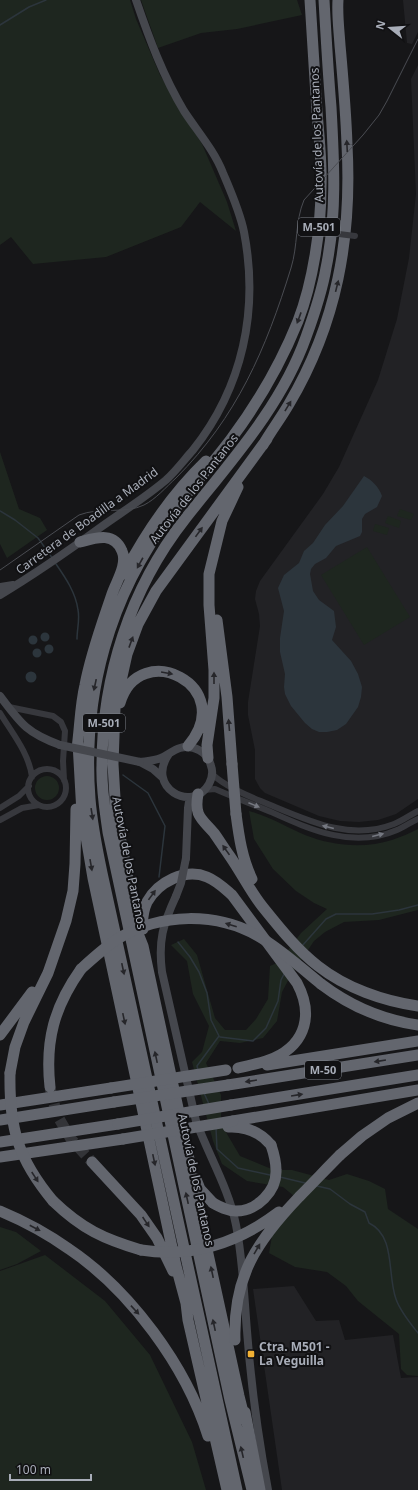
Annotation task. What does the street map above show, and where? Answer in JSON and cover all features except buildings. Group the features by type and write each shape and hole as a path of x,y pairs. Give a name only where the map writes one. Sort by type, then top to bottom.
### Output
{"highway":[{"name":"Autovía de los Pantanos","path":"237,1490 102,873 90,801 88,768 90,726 93,695 102,653 116,611 130,580 151,544 172,514 232,438 266,388 298,319 312,268 319,226 321,186 310,0"},
{"name":"Autovía de los Pantanos","path":"252,1490 230,1400 108,832 103,798 103,726 107,695 115,658 142,586 161,553 183,521 252,435 272,405 291,371 306,339 317,306 326,269 332,227 334,182 324,0"},
{"path":"208,758 207,745 211,730 214,698 214,670 209,605 209,574 216,542 222,521 232,497 290,404 312,358 331,310 340,272 346,229 349,185 337,2"},
{"path":"109,602 144,538 164,508 194,473 226,441 232,438"},
{"path":"260,1490 133,905 116,815 113,764 115,708 127,654 138,624 156,591 267,439"},
{"path":"80,542 99,537 107,537 119,546 124,556 90,660 80,710 76,759 76,829 73,891 58,946 48,973 24,1022 10,1073 9,1099 19,1148 31,1173 53,1201 70,1217 86,1229 117,1243 158,1253 176,1253 200,1250 241,1236 281,1211 329,1166"},
{"path":"216,542 214,592 226,697 236,814 240,846 247,870 260,898 272,917 290,940 319,967 344,983 362,991 386,999 418,1006"},
{"path":"115,721 122,698 127,688 138,677 149,673 170,673 183,678 190,683 200,699 202,711 201,725 198,734 188,746"},
{"path":"78,742 82,813 93,878 186,1303 188,1320"},
{"path":"199,793 196,804 197,813 201,820 214,833 237,866 261,906 272,917"},
{"path":"143,946 142,918 146,903 154,891 175,877 191,874 206,876 219,883 232,895 297,982 303,995 306,1009 306,1020 301,1034 281,1054 238,1068"},
{"path":"50,1087 48,1051 52,1028 62,999 81,969 103,949 119,938 134,931 166,921 195,919 223,922 257,936 276,947 340,998 367,1012 384,1018 418,1025"},
{"path":"0,1035 28,1000 58,946"},
{"name":"M-50","path":"0,1106 418,1041"},
{"name":"M-50","path":"0,1120 418,1055"},
{"name":"M-50","path":"0,1142 418,1075"},
{"path":"0,1157 123,1139 418,1090"},
{"path":"245,1420 235,1340 235,1326 238,1298 249,1263 257,1247 285,1212 340,1155 362,1136 388,1118 418,1103"},
{"path":"123,1139 142,1139 229,1126 242,1127 253,1130 271,1145 276,1158 277,1172 274,1183 268,1194 260,1203 237,1211 224,1209 213,1203 200,1189 189,1159"},
{"path":"92,1162 142,1215 157,1238 174,1273 188,1320 225,1490"},
{"path":"0,1211 36,1228 70,1249 114,1287 141,1315 163,1345 185,1382 204,1425 225,1490"}],"street":[{"name":"Carretera de Boadilla a Madrid","path":"0,595 44,568 167,479 204,436 221,408 240,358 248,323 250,278 244,230 235,204 222,170 185,111 157,59 136,0"},
{"path":"307,230 355,236"},
{"path":"0,587 18,585"},
{"path":"0,600 18,585"},
{"path":"0,696 22,725 33,733 60,745 140,762 153,769 162,777 168,788 178,795 186,797 214,789 308,828 327,834 348,838 371,837 396,831 418,819"},
{"path":"0,820 22,808 32,805 49,806 58,803 66,790 63,761 65,731 61,722 53,716 8,707"},
{"path":"0,713 23,750 31,770 32,777"},
{"path":"140,762 153,761 181,747 188,746 203,752 208,758 211,766 211,780 189,802 186,858 181,883 166,920 161,938 160,955 162,972 196,1121 225,1190 236,1225 241,1254 253,1394 268,1490"},
{"path":"162,777 164,760 169,754"},
{"path":"0,808 19,796 28,786 32,777 40,771 49,769 58,773 64,780"},
{"path":"212,774 220,782 311,822 329,828 350,831 372,830 394,824 418,811"},
{"path":"28,786 32,799 39,805"},
{"path":"178,795 185,809 187,819"}],"shaded area":[{"path":"0,0 130,0 136,19 160,75 202,144 227,202 236,231 200,202 181,227 106,257 33,264 11,237 0,245"},
{"path":"141,0 297,0 302,15 237,29 201,33 158,48"},
{"path":"403,0 418,0 418,32 412,44 407,43"},
{"path":"418,65 418,799 396,814 378,820 359,822 340,821 319,816 265,793 255,779 255,750 248,715 248,702 260,626 259,614 255,599 260,581 323,494 339,467 378,380 397,319 409,258 416,194 411,79"},
{"path":"0,452 19,509 40,518 47,530 7,558 0,544"},
{"path":"364,476 375,484 381,493 382,496 377,507 365,514 362,519 362,532 360,536 336,546 326,558 315,564 311,569 310,574 313,591 319,600 334,611 336,627 332,640 351,661 358,674 362,687 358,707 346,724 337,730 319,732 312,729 305,723 291,706 285,694 285,674 280,652 280,638 284,611 278,588 284,575 299,563 304,551 313,543 325,525 343,506"},
{"path":"400,509 414,514 411,520 397,516"},
{"path":"388,516 401,521 399,528 385,523"},
{"path":"375,524 389,528 387,535 373,531"},
{"path":"367,547 410,617 364,645 321,575"},
{"path":"43,633 47,633 49,637 47,641 43,641 41,639 41,635"},
{"path":"31,636 35,636 37,640 35,644 31,644 29,642 29,638"},
{"path":"47,645 51,645 53,649 51,653 47,653 45,651 45,647"},
{"path":"35,649 39,649 41,653 39,657 35,657 33,655 33,651"},
{"path":"29,672 33,672 35,673 35,681 29,682 26,679 26,675"},
{"path":"47,776 52,777 58,783 58,793 52,799 47,800 42,799 36,793 35,788 36,783 42,777"},
{"path":"249,811 305,835 337,844 371,845 399,838 418,829 418,910 379,920 344,922 325,932 314,941 290,977 282,992 277,1021 263,1038 240,1043 220,1041 206,1063 221,1095 221,1117 227,1134 240,1156 274,1170 292,1170 329,1180 347,1174 369,1181 385,1189 388,1209 418,1229 418,1376 407,1375 401,1369 399,1334 358,1301 346,1286 327,1272 295,1267 269,1253 272,1236 300,1201 283,1187 247,1181 222,1164 213,1141 192,1062 202,1052 209,1026 193,994 187,961 171,945 184,939 197,955 215,1018 225,1030 246,1030 256,1019 268,999 270,966 279,962 301,933 327,909 314,903 296,891 273,869 254,839"},
{"path":"0,1227 16,1232 41,1251 17,1264 0,1270"},
{"path":"45,1255 105,1301 150,1355 192,1442 206,1490 0,1490 0,1271"},
{"path":"294,1286 316,1321 339,1320 345,1340 393,1335 401,1378 418,1377 418,1490 282,1490 253,1289"}],"waterway":[{"path":"0,25 29,7 46,0"},
{"path":"0,511 15,520 38,538 53,559"},
{"path":"56,564 70,586 77,604 79,613 77,639"},
{"path":"123,775 148,793 165,826 159,877"},
{"path":"302,946 326,919 336,914 372,914 399,910 418,905"},
{"path":"178,942 190,957 199,972 207,993 211,1020 219,1036 197,1066 198,1070"},
{"path":"220,1037 253,1041 266,1028 278,1001 281,980 284,974"},
{"path":"204,1093 209,1104"},
{"path":"216,1128 217,1149 238,1168 270,1175"},
{"path":"280,1177 305,1183"},
{"path":"317,1186 330,1189 350,1204 365,1212 369,1223 378,1229 387,1246 393,1289 396,1299 418,1333"}],"tunnel":[{"path":"50,1088 57,1115 71,1139 92,1162"}],"tram line":[{"path":"0,570 79,515 95,511 137,508 144,505 157,496 176,478 216,431 233,406 247,380 260,354 271,326 291,268 295,251 299,216 304,200 363,135 379,115 418,39"}],"place":[{"name":"Ctra. M501 - La Veguilla","path":"251,1354"}]}
